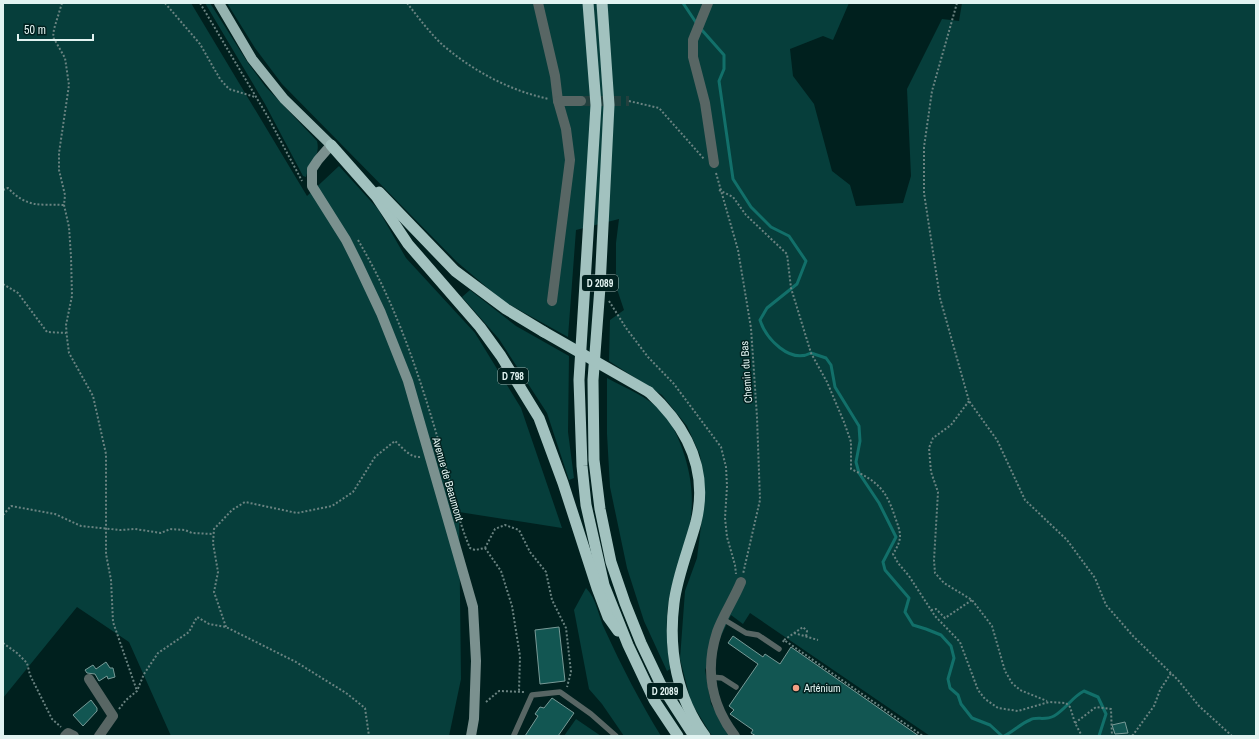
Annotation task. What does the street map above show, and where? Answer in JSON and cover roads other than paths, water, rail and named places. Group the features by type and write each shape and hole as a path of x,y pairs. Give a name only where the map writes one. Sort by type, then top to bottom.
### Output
{"highway":[{"name":"D 2089","path":"588,3 596,105 579,380 582,466 586,504 604,585 628,645 654,700 678,736"},
{"name":"D 2089","path":"602,3 609,105 593,380 594,460 600,509 612,562 625,603 641,643 662,685 694,736"},
{"path":"331,146 349,161 455,271 506,309 649,392 668,409 681,427 691,447 700,489 697,519 674,602 672,632 674,664 684,698 705,736"},
{"name":"D 798","path":"331,146 376,196 408,244 480,327 501,356 539,418 563,483 608,617 628,645"}],"main road":[{"path":"219,3 252,59 284,99 331,146"},
{"name":"Avenue de Beaumont","path":"331,146 312,169 312,186 346,240 381,314 408,381 473,607 476,661 474,719 471,736"}],"street":[{"path":"538,3 555,76 558,101 566,129 570,160 552,301"},
{"path":"708,3 693,40 693,58 705,103 714,163"},
{"path":"558,101 581,101"},
{"path":"735,736 720,711 713,690 710,663 717,631 741,582"},
{"path":"89,679 113,716 99,736"}],"lane":[{"path":"723,619 746,633 758,635 779,649"},
{"path":"712,677 722,678 736,687"},
{"path":"514,735 532,695 560,692 591,714 616,736"}],"waterway":[{"path":"683,3 697,24"},
{"path":"701,29 724,55 724,69 719,81 733,179 751,207 771,227 789,236 806,261 797,284 767,308 760,320 768,335 780,348 795,355 803,356 811,353 826,358 831,365 835,387 859,426 860,441 856,462 859,473 879,503 896,537 883,562 885,570 909,598 905,612 913,625 941,635 951,646 954,658 948,679 950,688 958,695 961,704 972,718 990,725 1002,736"},
{"path":"1004,736 1032,719 1054,716 1076,696 1084,691 1098,697 1106,714 1099,736"}],"tunnel":[{"path":"581,101 629,101"}],"place":[{"name":"Arténium","path":"796,688"}]}
